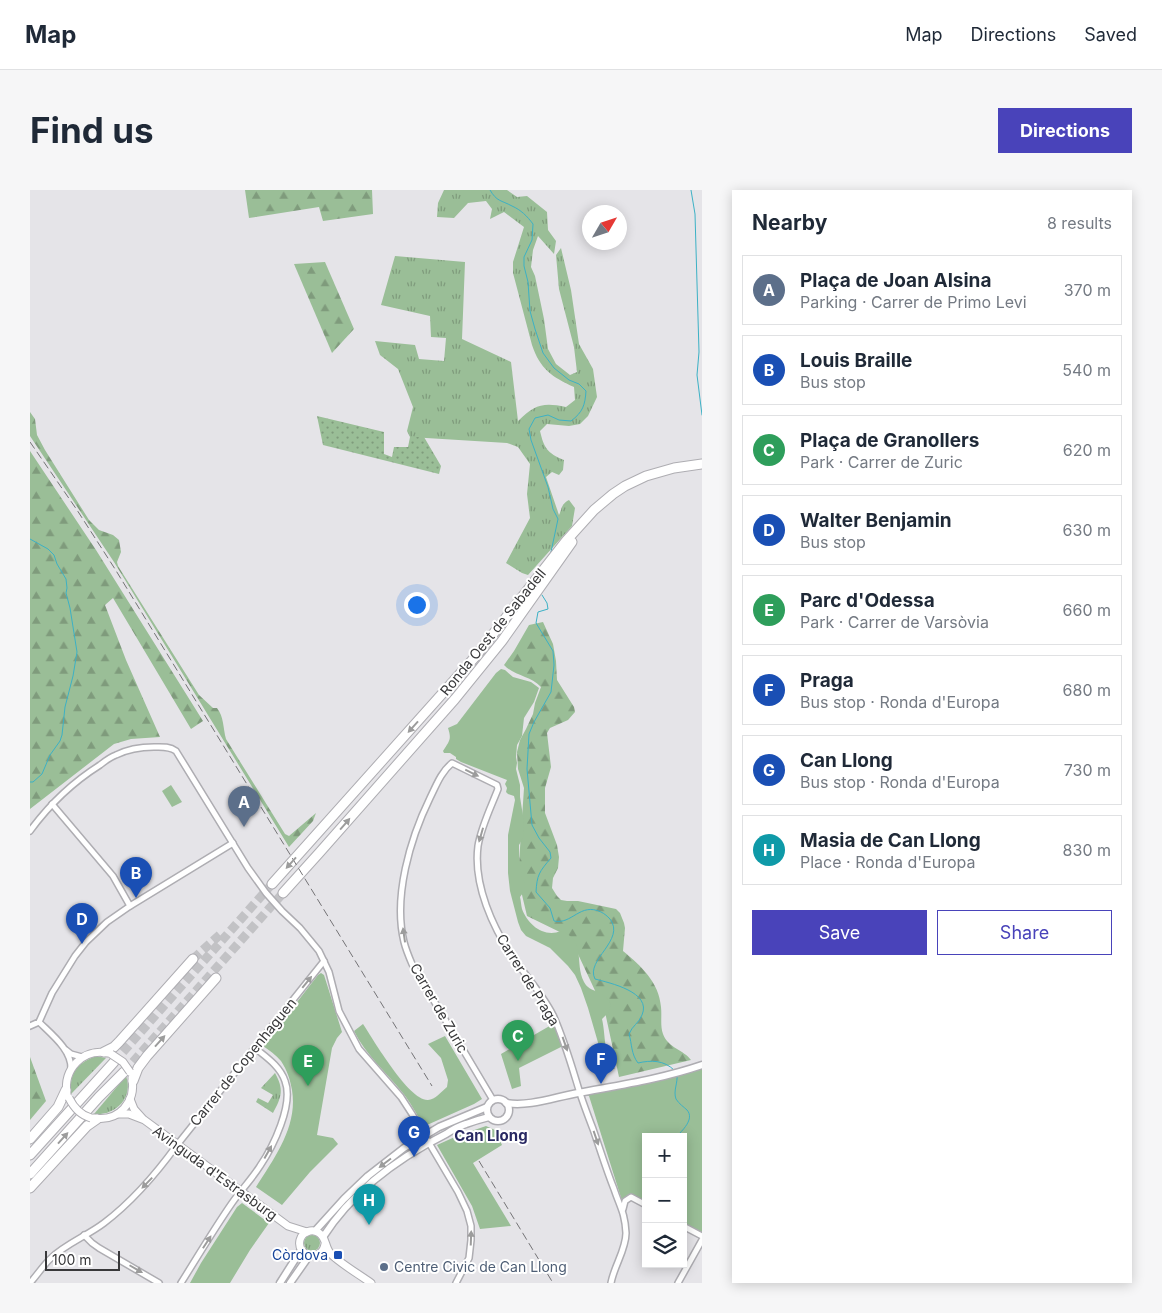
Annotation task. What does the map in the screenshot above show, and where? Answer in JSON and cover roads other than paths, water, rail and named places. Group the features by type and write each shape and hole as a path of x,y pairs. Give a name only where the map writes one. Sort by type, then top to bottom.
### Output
{"highway":[{"name":"Ronda Oest de Sabadell","path":"272,884 475,657 566,541 594,510 625,486 646,476 666,469 698,466"},
{"name":"Ronda Oest de Sabadell","path":"283,893 445,712 480,669 593,515 616,495 642,480 666,472 698,466"},
{"path":"30,1155 110,1056 114,1047 193,959"},
{"path":"30,1174 99,1098 138,1068 216,978"},
{"path":"30,1139 68,1094"},
{"path":"30,1188 94,1118"}],"main road":[{"path":"89,1054 110,1056 123,1062 133,1088 130,1099 118,1114 110,1118 94,1118 80,1113 72,1105 68,1094 67,1076 70,1069 75,1062 89,1054"},
{"name":"Avinguda d'Estrasburg","path":"130,1099 134,1109 143,1119 288,1226 296,1235 301,1246"},
{"name":"Avinguda d'Estrasburg","path":"118,1114 129,1114 143,1119"},
{"name":"Avinguda d'Estrasburg","path":"288,1226 311,1232"},
{"path":"324,1240 324,1250 320,1254 313,1256 305,1254 301,1246 302,1236 311,1232 320,1234 324,1240 329,1251 334,1256 370,1283"},
{"path":"320,1254 333,1260 366,1283"}],"street":[{"path":"30,831 43,813 84,775 115,755 138,748 152,747 175,750 248,868 266,893 319,951 329,972 339,1011 354,1041 401,1097 458,1192 468,1211 471,1240 469,1258 456,1283"},
{"name":"Carrer de Zuric","path":"493,1100 412,964 404,941 401,898 407,861 416,829 444,769 452,763 497,785 498,789"},
{"name":"Carrer de Praga","path":"498,789 478,846 479,879 493,924 508,950 543,998 564,1040 614,1190 623,1210 626,1236 611,1283"},
{"path":"52,804 113,876 130,906"},
{"path":"30,1026 39,1022 56,987 75,956 86,942 107,922 233,843"},
{"name":"Carrer de Copenhaguen","path":"30,1283 50,1259 103,1224 159,1170 324,961"},
{"path":"39,1022 68,1056 71,1062 70,1069"},
{"path":"60,1045 71,1054 82,1057"},
{"path":"181,1283 240,1191 260,1166 282,1123 287,1097 286,1082 272,1062 254,1048"},
{"path":"487,1107 488,1117 494,1121 501,1121 520,1105 645,1081 702,1065"},
{"path":"311,1232 368,1176 404,1148 425,1135 463,1116 480,1111 493,1100 520,1105"},
{"path":"506,1103 508,1114"},
{"path":"324,1240 350,1204 372,1182 408,1155 465,1124 488,1117"},
{"path":"623,1210 624,1201 630,1197 642,1203"},
{"path":"678,1283 702,1238 687,1229"},
{"path":"84,1235 99,1248 159,1283"},
{"path":"280,1283 301,1246"},
{"path":"290,1283 309,1256"}],"waterway":[{"path":"490,190 497,199 521,211 533,224 532,240 524,257 524,266 528,282 530,311 535,329 543,353 554,368 569,380 579,384 586,391 583,408 571,421 559,420 548,415 535,418 529,429 531,440 548,487 553,509 558,519 551,552"},
{"path":"691,190 695,214 699,352 697,375 702,415"},
{"path":"30,539 48,549 54,555 66,579 66,593 77,652 60,741 50,755 42,774 33,782 30,782"},
{"path":"542,595 548,609 538,612 536,623 553,651 554,665 551,692 529,734 527,769 532,825 550,852 551,858 539,874 536,892 550,908 554,921 566,920 587,910 601,912 610,919 614,927 613,935 595,965 593,972 595,979 628,990 641,1000 643,1007 642,1015 629,1034 633,1053 638,1063 657,1062 666,1064 674,1070"},
{"path":"677,1075 676,1099 687,1110 690,1117 687,1125 680,1133"}],"tunnel":[{"path":"114,1062 272,884"},
{"path":"124,1072 283,893"},
{"path":"193,959 223,932"}],"railway":[{"path":"30,442 115,569 432,1086"},
{"path":"479,1161 553,1283"}],"place":[{"name":"Plaça de Joan Alsina","path":"244,827"},
{"name":"Louis Braille","path":"136,898"},
{"name":"Walter Benjamin","path":"82,944"},
{"name":"Plaça de Granollers","path":"518,1061"},
{"name":"Praga","path":"601,1084"},
{"name":"Parc d'Odessa","path":"308,1086"},
{"name":"Can Llong","path":"414,1157"},
{"name":"Masia de Can Llong","path":"369,1225"},
{"name":"Còrdova","path":"338,1255"},
{"name":"Centre Civic de Can Llong","path":"384,1267"}],"district":[{"name":"Can Llong","path":"491,1136"}]}
